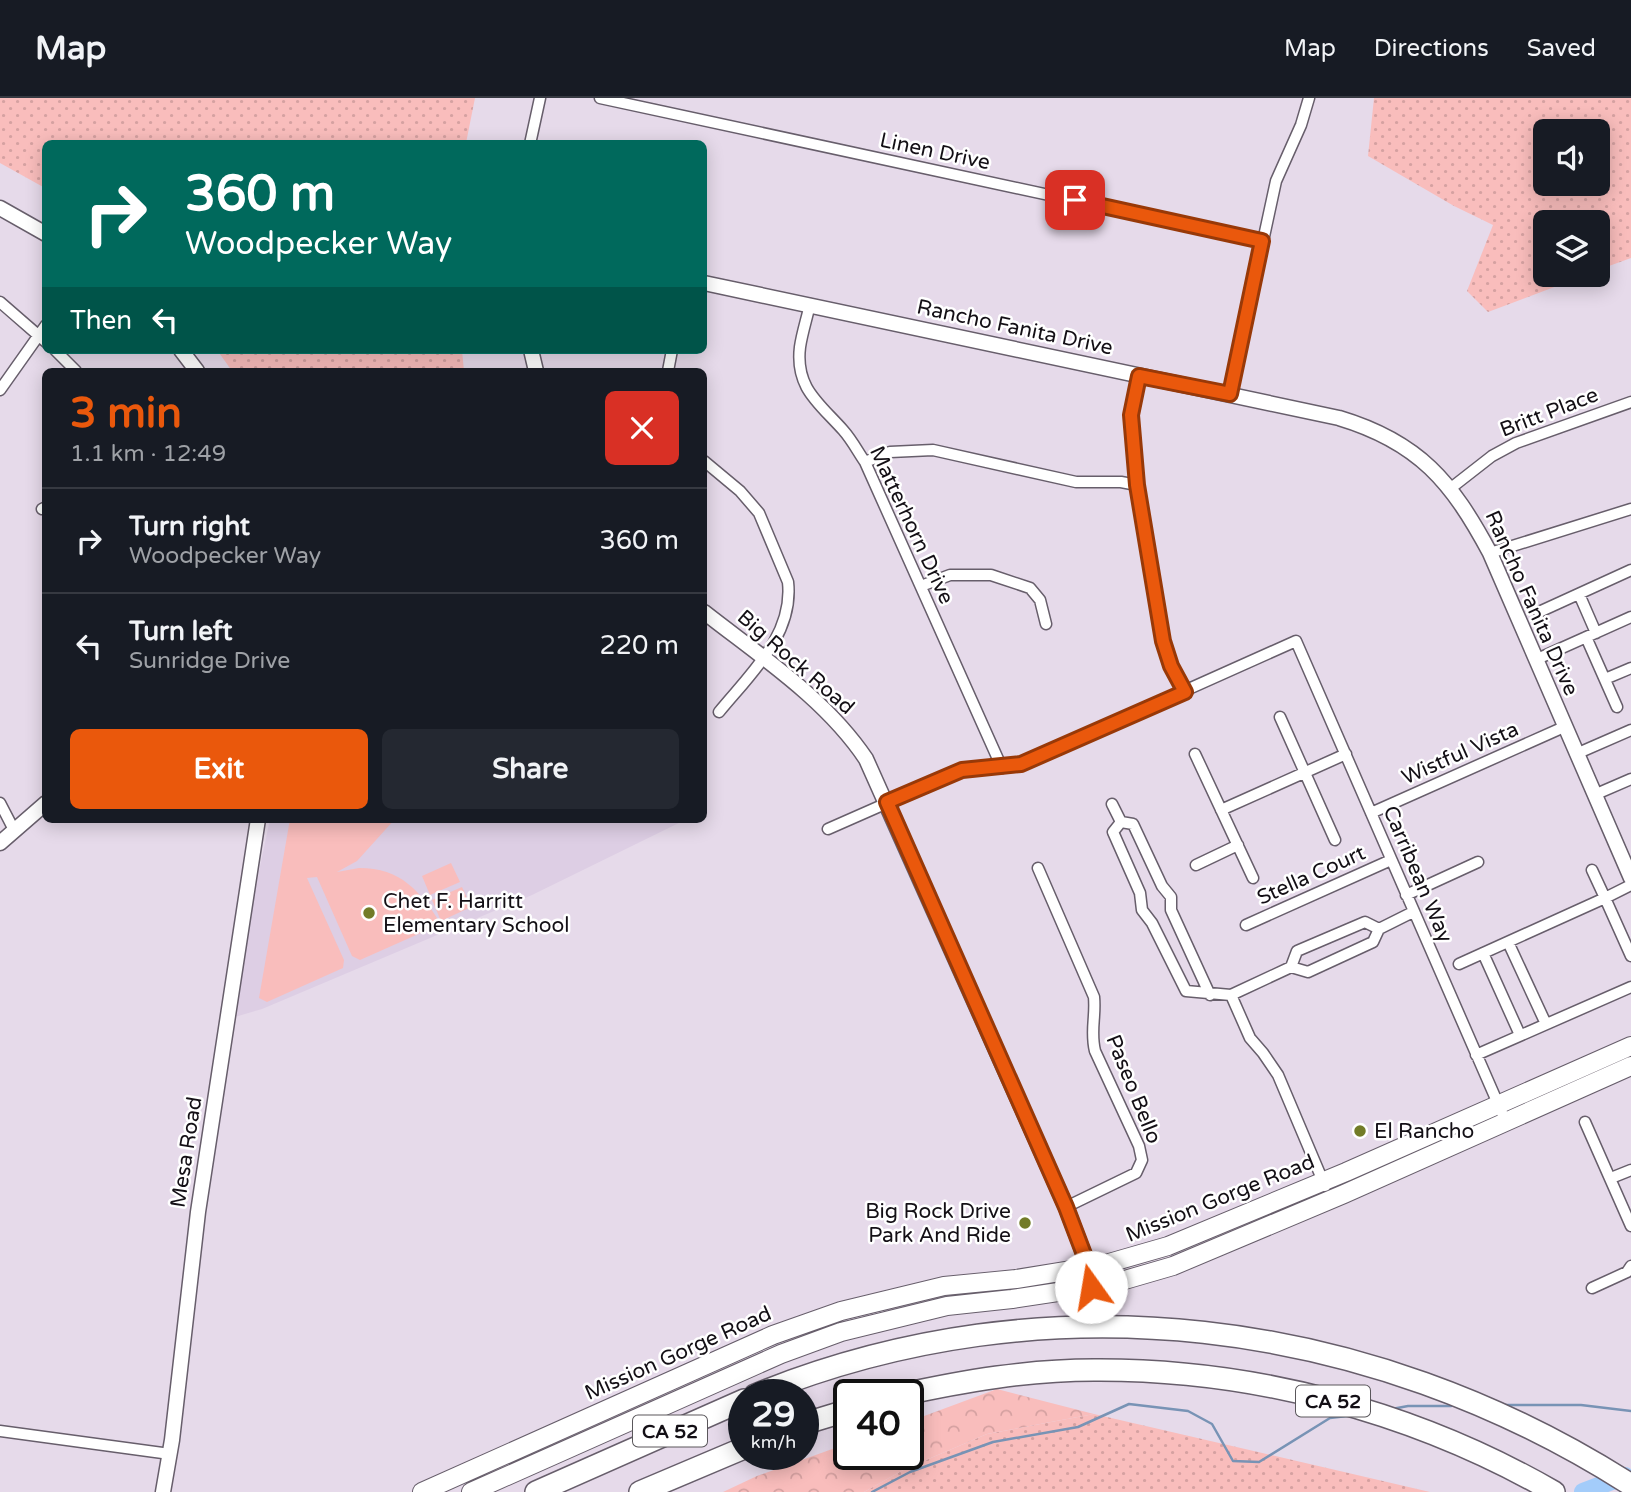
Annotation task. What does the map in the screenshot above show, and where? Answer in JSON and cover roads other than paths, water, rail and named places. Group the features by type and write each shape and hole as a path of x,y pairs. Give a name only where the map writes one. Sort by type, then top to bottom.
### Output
{"highway":[{"name":"CA 52","path":"797,1379 869,1355 958,1338 1058,1327 1183,1329 1300,1348 1366,1364 1447,1392 1514,1420 1586,1456 1631,1485"},
{"name":"CA 52","path":"924,1390 995,1377 1094,1370 1202,1376 1295,1391 1408,1423 1470,1447 1554,1492"},
{"name":"CA 52","path":"536,1492 728,1406"},
{"name":"CA 52","path":"640,1492 728,1455"}],"main road":[{"name":"Mission Gorge Road","path":"422,1492 773,1335 841,1311 944,1286 1088,1268 1168,1246 1631,1046"},
{"name":"Mission Gorge Road","path":"471,1492 781,1353 841,1332 947,1306 1129,1280 1173,1266 1331,1200 1631,1066"},
{"path":"1401,1169 1401,1160 1433,1144 1436,1132"}],"street":[{"path":"531,140 540,98"},
{"name":"Linen Drive","path":"600,98 1262,241"},
{"path":"1230,394 1276,181 1301,125 1309,98"},
{"path":"0,208 42,232"},
{"name":"Rancho Fanita Drive","path":"707,284 1339,418 1369,428 1411,451 1433,469 1469,512 1490,553 1631,878"},
{"path":"0,302 42,339 0,390"},
{"name":"Matterhorn Drive","path":"810,304 800,348 801,374 814,402 844,432 865,462 1002,768"},
{"path":"59,354 73,368"},
{"path":"184,354 195,368"},
{"path":"828,829 962,770 1021,764 1185,692 1171,666 1163,641 1137,485 1131,415 1139,376"},
{"name":"Britt Place","path":"1451,488 1492,456 1516,443 1631,402"},
{"path":"865,462 890,452 933,450 1076,482 1121,482 1137,485"},
{"path":"707,464 740,491 759,513 788,582 789,602 785,621 762,658 719,712"},
{"path":"1490,553 1631,509"},
{"path":"1539,612 1631,570"},
{"path":"921,586 950,575 991,575 1030,588 1040,600 1046,624"},
{"path":"1579,594 1605,679 1617,707"},
{"name":"Big Rock Road","path":"707,614 817,703 850,737 873,772 1066,1207 1088,1268 1091,1287"},
{"path":"1535,660 1631,617"},
{"name":"Carribean Way","path":"1185,692 1296,641 1506,1122"},
{"path":"1605,679 1631,668"},
{"path":"1280,717 1335,840"},
{"name":"Wistful Vista","path":"1371,813 1564,727"},
{"path":"1576,754 1631,730"},
{"path":"1195,754 1253,878"},
{"path":"1221,810 1346,754"},
{"path":"1594,795 1631,779"},
{"path":"0,803 15,830"},
{"path":"1112,804 1121,822"},
{"path":"0,843 42,806"},
{"path":"1121,822 1133,824 1162,886 1171,897 1171,910 1206,994"},
{"path":"1121,822 1113,832 1140,897 1142,910 1152,923 1186,991 1231,995 1291,967 1308,972 1373,942 1379,929 1413,912"},
{"name":"Mesa Road","path":"163,1492 170,1454 198,1212 257,823"},
{"path":"1196,865 1238,845"},
{"name":"Stella Court","path":"1246,925 1391,860"},
{"path":"1406,895 1478,863"},
{"name":"Paseo Bello","path":"1038,868 1094,997 1096,1010 1091,1035 1095,1051 1139,1146 1142,1160 1136,1173 1066,1207"},
{"path":"1592,870 1631,956"},
{"path":"1459,964 1631,885"},
{"path":"1140,897 1149,888 1162,886"},
{"path":"1291,967 1297,951 1365,922 1379,929"},
{"path":"1508,942 1546,1024"},
{"path":"1483,953 1520,1035"},
{"path":"1476,1055 1631,987"},
{"path":"1231,995 1250,1038 1264,1053 1278,1075 1331,1200"},
{"path":"1585,1122 1631,1226"},
{"path":"1611,1178 1631,1170"},
{"path":"1592,1288 1627,1272 1631,1266"},
{"path":"0,1431 170,1454"}],"waterway":[{"path":"872,1492 910,1472 993,1442 1078,1427 1129,1404 1188,1411 1212,1424 1233,1461 1259,1462 1330,1418 1347,1416"},
{"path":"1503,1405 1581,1405 1631,1411"},
{"path":"1392,1409 1408,1406 1451,1406"},
{"path":"1583,1492 1625,1476"}],"place":[{"name":"Chet F. Harritt Elementary School","path":"369,913"},
{"name":"El Rancho","path":"1360,1131"},
{"name":"Big Rock Drive Park And Ride","path":"1025,1223"}]}
